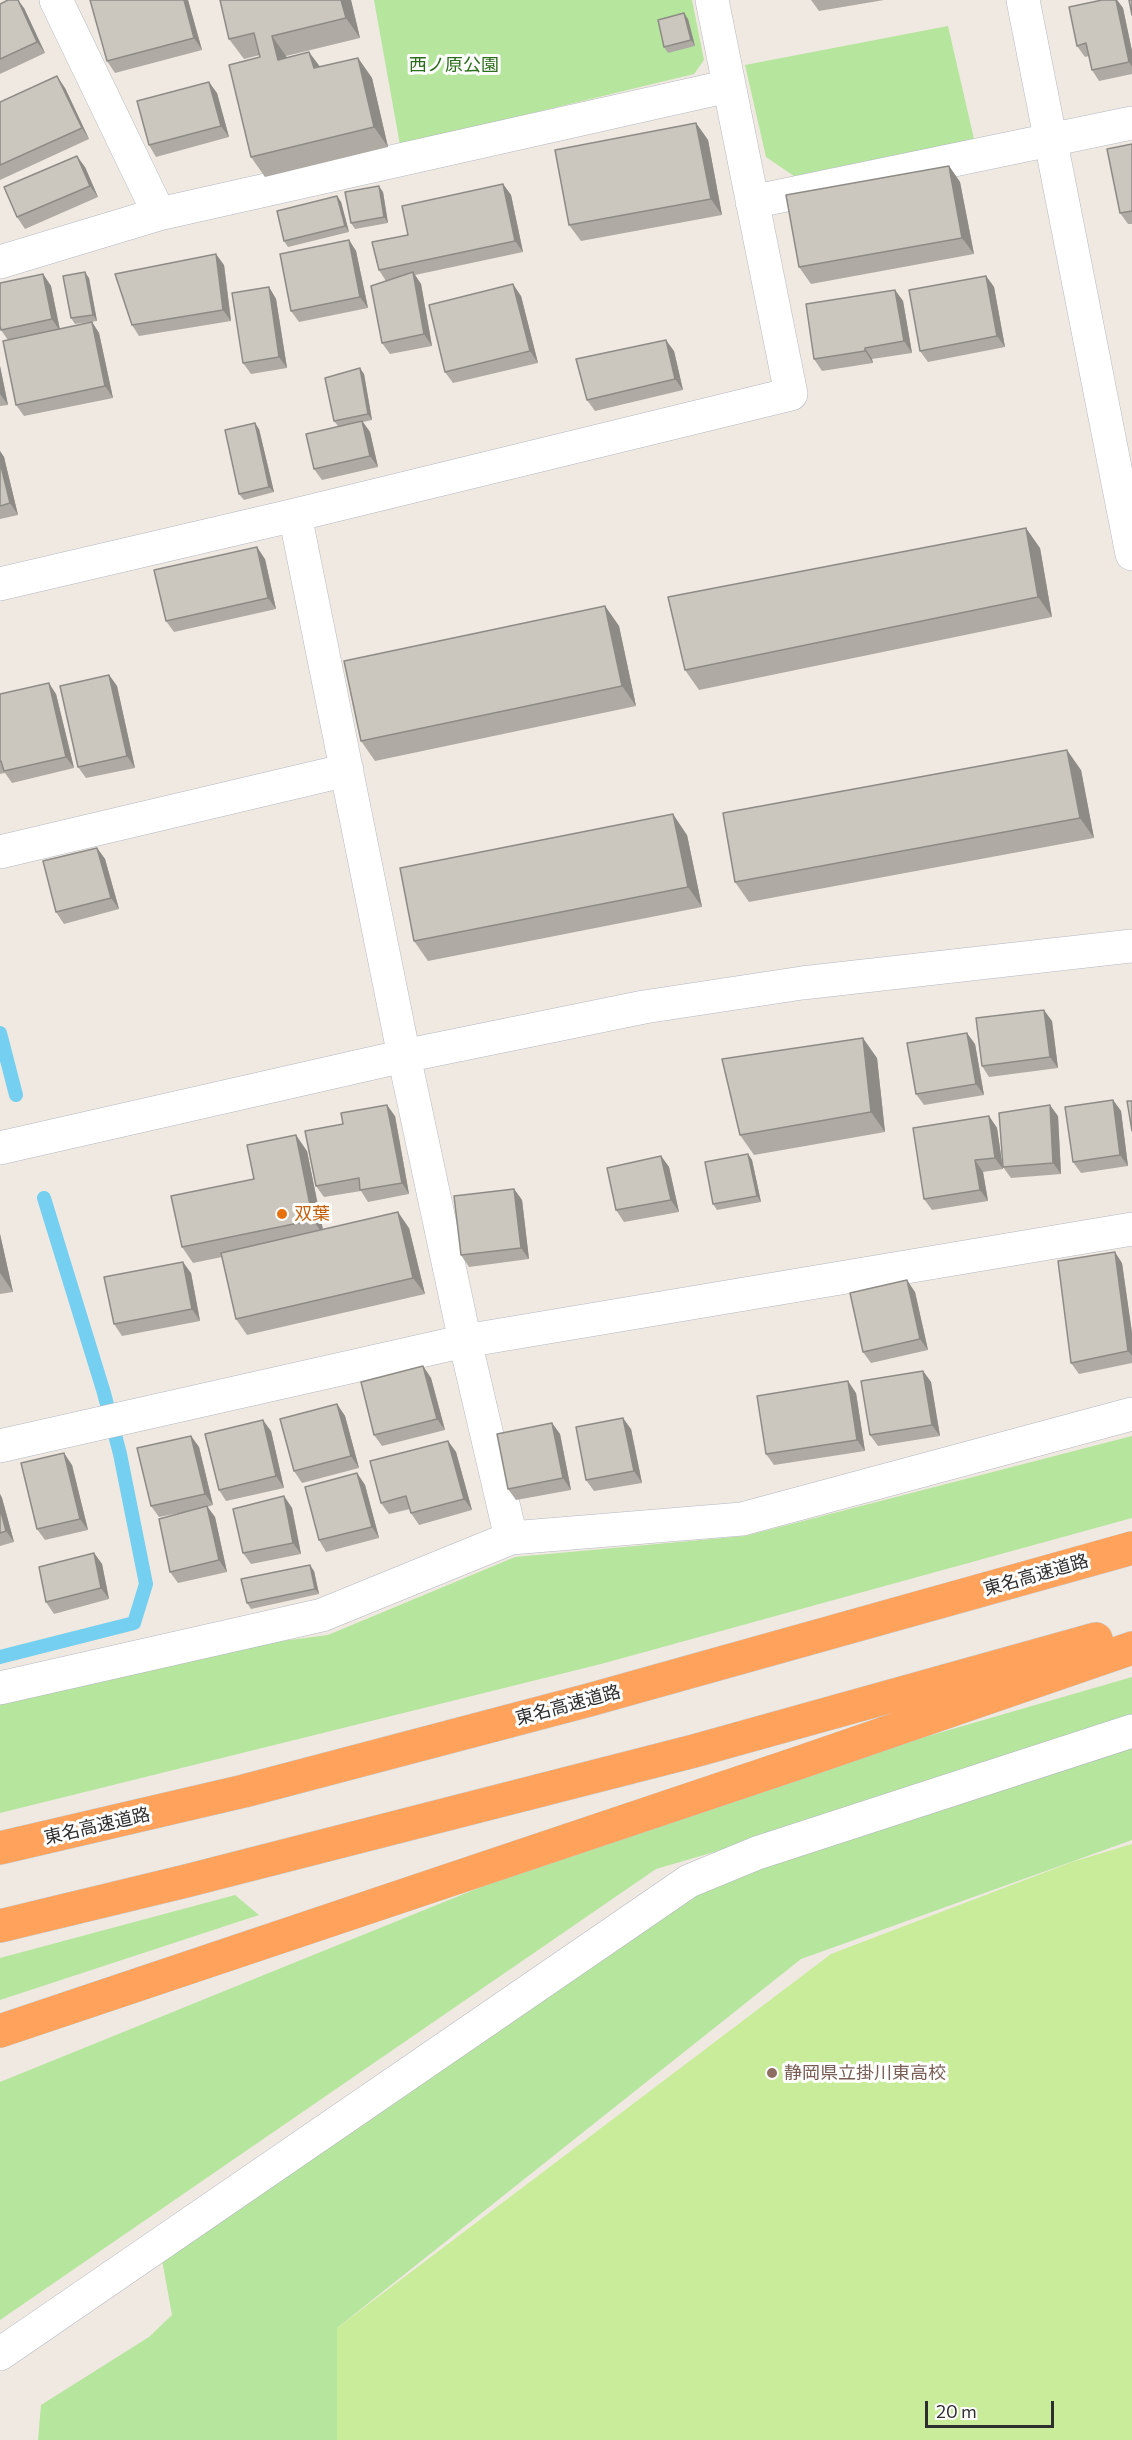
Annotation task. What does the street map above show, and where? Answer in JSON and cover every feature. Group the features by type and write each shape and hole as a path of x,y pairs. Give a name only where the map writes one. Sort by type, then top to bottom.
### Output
{"highway":[{"name":"東名高速道路","path":"0,1848 244,1791 577,1703 1132,1548"},
{"path":"0,1926 198,1878 694,1751 1132,1629"},
{"path":"0,2031 801,1762 1132,1648"}],"street":[{"path":"56,0 159,214"},
{"path":"0,584 295,515 791,394 712,0"},
{"path":"1023,0 1132,554"},
{"path":"0,262 159,214 729,86"},
{"path":"752,202 1132,123"},
{"path":"295,515 404,1056 465,1341 511,1538"},
{"path":"0,852 347,770"},
{"path":"0,1149 404,1056 644,1007 802,983 1132,946"},
{"path":"0,1446 465,1341 1132,1228"},
{"path":"0,1688 322,1615 511,1538 742,1519 1132,1414"},
{"path":"0,2354 689,1881 757,1853 1132,1731"}],"green space":[{"name":"西ノ原公園","path":"374,0 692,0 704,60 694,74 400,145"},
{"path":"948,26 974,139 794,176 766,157 745,65"},
{"path":"1132,1436 1132,1518 601,1664 0,1813 0,1703 221,1649 328,1635 515,1557 745,1536"},
{"path":"1132,1677 1132,1730 656,1869 0,2320 0,2082 666,1812"},
{"path":"1132,1732 1132,1840 801,1959 337,2328 337,2440 38,2440 41,2405 149,2337 172,2315 162,2260 689,1881"},
{"name":"静岡県立掛川東高校","path":"1132,1844 1132,2440 337,2440 337,2328 831,1954 1072,1862"},
{"path":"235,1895 259,1915 0,2000 0,1958"}],"building":[{"path":"8,0 18,0 37,42 0,59 0,4"},
{"path":"90,0 184,0 194,38 107,61"},
{"path":"220,0 341,0 346,18 272,36 278,60 309,52 314,68 358,58 374,127 251,157 229,65 260,57 254,33 229,39"},
{"path":"1102,0 1116,0 1129,62 1092,70 1086,43 1077,46 1069,7"},
{"path":"684,13 691,40 664,47 658,20"},
{"path":"57,76 82,128 0,165 0,102"},
{"path":"209,82 221,126 149,145 137,101"},
{"path":"696,123 711,199 569,225 555,150"},
{"path":"1132,144 1132,211 1120,213 1107,149"},
{"path":"77,156 90,186 17,217 4,187"},
{"path":"949,166 962,238 799,267 786,195"},
{"path":"503,184 515,241 379,270 372,242 408,235 402,206"},
{"path":"379,186 384,217 351,223 345,192"},
{"path":"337,196 345,226 284,241 277,211"},
{"path":"349,240 360,297 291,311 280,254"},
{"path":"216,254 223,310 132,325 115,274"},
{"path":"85,272 93,315 71,318 63,276"},
{"path":"413,272 424,334 382,343 371,286"},
{"path":"43,274 52,319 1,330 0,283"},
{"path":"986,276 997,336 920,351 909,290"},
{"path":"513,284 530,351 445,372 429,305"},
{"path":"269,287 279,357 243,363 232,293"},
{"path":"895,290 904,341 865,348 865,351 814,359 806,304"},
{"path":"92,322 105,386 16,405 3,341"},
{"path":"666,340 675,379 587,400 576,359"},
{"path":"360,368 368,414 334,421 325,378"},
{"path":"362,421 370,456 314,469 306,434"},
{"path":"255,423 269,487 239,494 225,430"},
{"path":"0,462 10,503 0,506"},
{"path":"1026,528 1038,597 685,670 668,597"},
{"path":"257,547 268,598 166,621 154,570"},
{"path":"605,606 622,686 361,741 344,661"},
{"path":"109,675 127,756 78,767 60,686"},
{"path":"49,683 66,757 4,771 0,761 0,694"},
{"path":"1067,750 1080,818 735,882 723,813"},
{"path":"673,814 688,887 414,941 400,868"},
{"path":"97,848 111,898 56,912 43,861"},
{"path":"1044,1010 1050,1057 982,1066 976,1018"},
{"path":"967,1033 976,1084 916,1094 907,1043"},
{"path":"863,1038 871,1112 740,1135 722,1059"},
{"path":"1113,1100 1120,1155 1073,1162 1065,1107"},
{"path":"1127,1101 1132,1101 1132,1131"},
{"path":"387,1105 402,1183 360,1190 359,1178 316,1186 305,1131 343,1124 341,1113"},
{"path":"1050,1105 1053,1163 1003,1167 999,1113"},
{"path":"989,1116 995,1158 975,1160 980,1190 924,1199 913,1128"},
{"path":"296,1135 313,1220 182,1247 171,1196 254,1179 247,1145"},
{"path":"748,1154 757,1196 713,1204 705,1162"},
{"path":"661,1156 671,1200 616,1210 607,1168"},
{"path":"514,1189 521,1248 461,1255 454,1196"},
{"path":"398,1212 413,1278 236,1319 221,1253"},
{"path":"1115,1252 1128,1351 1071,1363 1058,1261"},
{"path":"183,1262 192,1309 114,1324 104,1277"},
{"path":"907,1280 920,1339 863,1352 850,1293"},
{"path":"423,1366 437,1419 374,1435 361,1382"},
{"path":"923,1371 932,1425 870,1435 861,1381"},
{"path":"848,1381 857,1440 766,1454 757,1396"},
{"path":"337,1404 351,1456 294,1471 280,1419"},
{"path":"623,1418 634,1471 586,1480 576,1427"},
{"path":"263,1420 276,1476 219,1490 205,1434"},
{"path":"552,1423 563,1478 508,1489 497,1434"},
{"path":"191,1436 205,1494 151,1506 137,1448"},
{"path":"448,1441 464,1499 411,1513 406,1496 381,1503 370,1461"},
{"path":"64,1453 80,1519 37,1529 21,1463"},
{"path":"357,1473 372,1527 319,1540 305,1487"},
{"path":"284,1496 293,1543 243,1553 233,1509"},
{"path":"207,1506 219,1560 170,1572 159,1519"},
{"path":"0,1508 6,1531 0,1533"},
{"path":"94,1553 101,1588 46,1602 39,1567"},
{"path":"310,1565 315,1589 247,1603 241,1579"}],"waterway":[{"path":"0,1033 16,1095"},
{"path":"0,1657 134,1623 146,1584 120,1454 104,1393 44,1198"}],"place":[{"name":"双葉","path":"282,1214"},
{"name":"静岡県立掛川東高校","path":"772,2073"}]}
